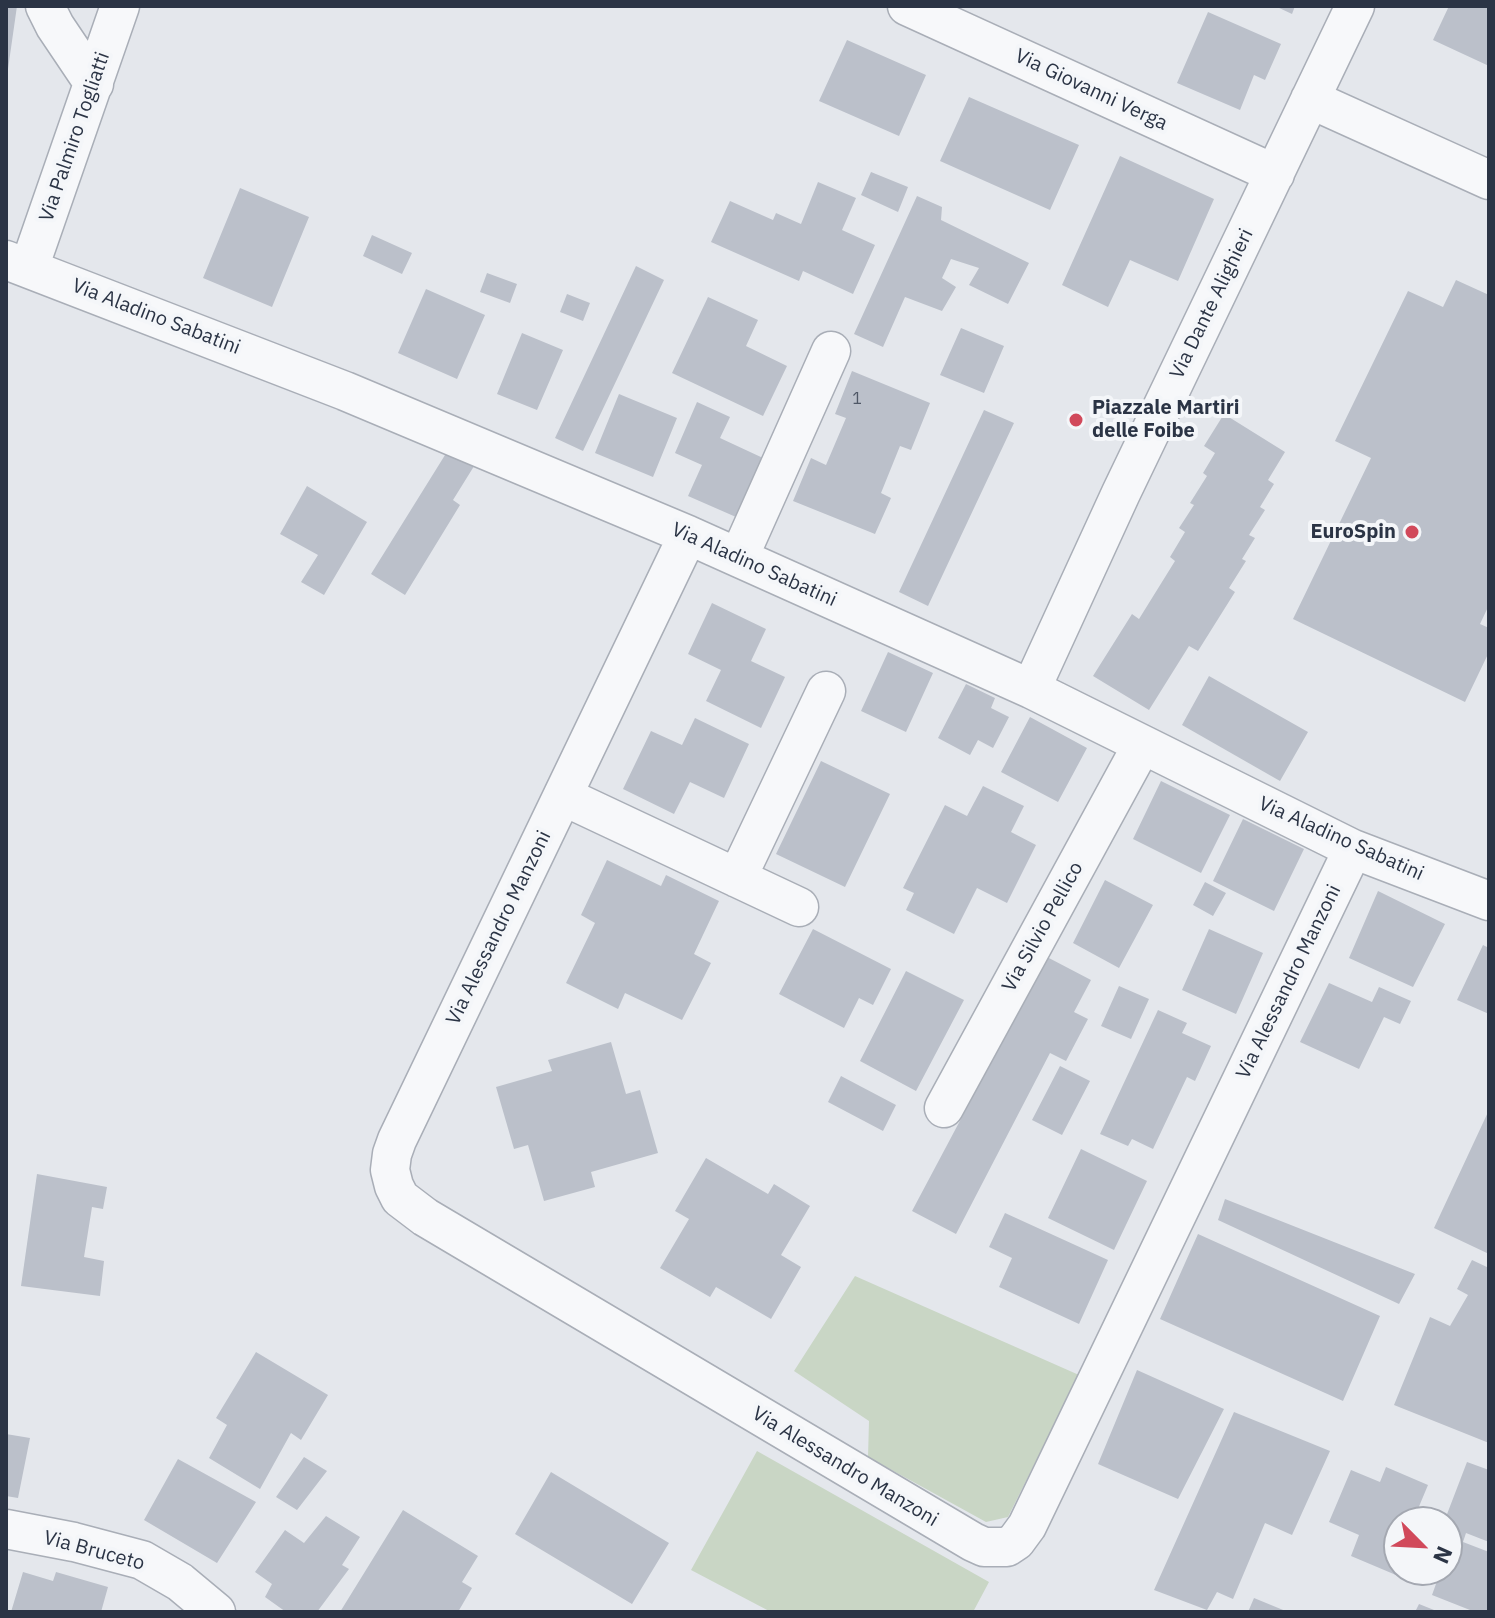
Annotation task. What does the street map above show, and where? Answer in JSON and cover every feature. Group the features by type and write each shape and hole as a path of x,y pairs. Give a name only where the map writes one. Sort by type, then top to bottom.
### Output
{"street":[{"path":"45,6 94,84"},
{"name":"Via Palmiro Togliatti","path":"18,264 94,84 120,6"},
{"name":"Via Giovanni Verga","path":"907,6 1275,174"},
{"name":"Via Dante Alighieri","path":"1031,689 1121,493 1355,6"},
{"path":"1310,99 1489,180"},
{"name":"Via Aladino Sabatini","path":"18,264 345,391 739,557 1031,689 1353,849 1489,901"},
{"path":"739,557 831,351"},
{"name":"Via Alessandro Manzoni","path":"688,535 397,1140 390,1170 400,1198 425,1217 973,1542 996,1548 1007,1547 1027,1526 1353,849"},
{"path":"737,878 826,691"},
{"name":"Via Silvio Pellico","path":"944,1108 1142,745"},
{"path":"563,796 799,907"},
{"name":"Via Bruceto","path":"6,1529 74,1542 142,1560 180,1582 216,1612"}],"green space":[{"path":"855,1276 1079,1375 1008,1517 986,1522 868,1457 869,1421 794,1371"},
{"path":"757,1451 989,1582 973,1612 771,1612 691,1570"}],"building":[{"path":"6,6 17,6 7,76 6,76"},
{"path":"1275,6 1295,6 1292,14"},
{"path":"1449,6 1489,6 1489,66 1433,40"},
{"path":"1208,12 1281,44 1265,80 1254,75 1240,110 1177,83"},
{"path":"847,40 926,75 899,136 819,101"},
{"path":"969,97 1079,145 1050,210 940,161"},
{"path":"1120,156 1214,199 1178,281 1130,260 1108,307 1062,285"},
{"path":"871,172 908,187 898,212 861,195"},
{"path":"818,182 856,198 842,230 875,245 853,294 803,271 799,281 711,242 730,201 773,220 776,213 801,224"},
{"path":"240,188 309,217 272,307 203,278"},
{"path":"917,196 942,207 941,220 1029,263 1008,304 969,285 979,268 951,259 942,278 956,287 942,311 905,297 883,347 854,334"},
{"path":"372,235 412,253 402,274 363,256"},
{"path":"636,266 664,280 583,451 555,438"},
{"path":"487,273 517,284 510,303 480,292"},
{"name":"EuroSpin","path":"1456,280 1489,295 1489,605 1480,624 1489,628 1489,652 1465,702 1293,619 1371,458 1335,441 1408,291 1443,307"},
{"path":"426,289 485,315 457,379 398,353"},
{"path":"567,294 590,303 583,321 560,312"},
{"path":"708,297 758,320 746,346 787,366 763,416 672,373"},
{"path":"961,328 1004,346 984,393 940,375"},
{"path":"522,333 563,350 537,410 497,394"},
{"path":"852,371 930,403 911,450 900,446 881,493 891,498 875,534 793,501 811,458 826,465 846,418 835,414"},
{"path":"619,394 677,418 653,477 595,453"},
{"path":"697,402 730,417 720,438 763,458 736,517 688,496 702,465 675,453"},
{"path":"984,410 1014,423 928,606 899,592"},
{"path":"1224,414 1285,452 1268,480 1274,484 1260,507 1265,510 1249,535 1255,538 1242,559 1246,561 1229,588 1235,592 1198,651 1189,646 1149,710 1093,676 1132,614 1139,619 1175,561 1170,557 1185,532 1179,528 1194,505 1190,503 1207,476 1203,473 1215,453 1204,446"},
{"path":"450,447 476,463 453,500 460,505 405,595 371,574"},
{"path":"307,486 367,522 324,595 301,582 318,555 280,534"},
{"path":"712,603 766,629 751,661 785,677 761,728 706,701 721,670 688,654"},
{"path":"888,652 933,673 906,732 861,711"},
{"path":"1209,676 1308,732 1280,781 1182,725"},
{"path":"966,684 995,698 991,708 1009,717 993,748 978,740 970,755 938,738"},
{"path":"1030,717 1087,748 1058,802 1001,772"},
{"path":"695,718 749,744 724,798 690,782 674,814 623,789 651,731 682,745"},
{"path":"821,761 890,794 845,887 776,854"},
{"path":"1161,781 1230,815 1201,873 1133,839"},
{"path":"983,786 1024,806 1011,832 1036,845 1007,903 977,888 954,934 906,910 914,893 903,888 945,805 967,816"},
{"path":"1243,819 1304,849 1274,911 1213,881"},
{"path":"607,860 661,886 666,875 719,901 694,954 711,963 682,1020 625,993 618,1009 566,983 595,923 581,915"},
{"path":"1105,880 1153,905 1119,968 1073,943"},
{"path":"1205,882 1226,893 1213,916 1193,905"},
{"path":"1378,891 1445,924 1413,987 1349,958"},
{"path":"813,929 891,969 873,1005 859,998 844,1028 779,994"},
{"path":"1209,929 1263,953 1236,1014 1182,990"},
{"path":"1483,945 1489,948 1489,1014 1457,1000"},
{"path":"1047,957 1091,980 1074,1012 1088,1019 1066,1061 1050,1053 956,1234 912,1211"},
{"path":"906,971 964,1000 916,1091 860,1061"},
{"path":"1329,983 1372,1002 1379,987 1411,1001 1400,1024 1384,1017 1359,1069 1300,1042"},
{"path":"1119,986 1149,999 1131,1039 1101,1026"},
{"path":"1158,1010 1187,1023 1182,1033 1211,1046 1195,1081 1187,1077 1153,1149 1132,1139 1128,1146 1100,1134"},
{"path":"611,1042 626,1094 640,1090 658,1153 591,1172 595,1187 544,1201 528,1145 514,1149 496,1087 552,1071 548,1060"},
{"path":"1060,1066 1090,1081 1062,1135 1032,1120"},
{"path":"841,1076 896,1105 883,1131 828,1102"},
{"path":"1489,1110 1489,1254 1434,1228"},
{"path":"1081,1149 1147,1181 1114,1250 1048,1218"},
{"path":"706,1158 768,1194 774,1184 810,1206 781,1255 801,1267 771,1319 716,1287 710,1297 660,1268 689,1219 675,1211"},
{"path":"37,1174 107,1187 103,1209 92,1207 84,1257 104,1261 100,1296 21,1286"},
{"path":"1225,1199 1415,1274 1399,1304 1218,1220"},
{"path":"1005,1213 1108,1260 1079,1324 999,1287 1012,1258 989,1247"},
{"path":"1198,1234 1380,1316 1343,1401 1160,1319"},
{"path":"1472,1260 1489,1268 1489,1443 1394,1405 1430,1317 1450,1326 1468,1295 1457,1289"},
{"path":"256,1352 328,1395 301,1440 291,1433 260,1489 209,1458 227,1425 216,1418"},
{"path":"1137,1370 1224,1409 1178,1499 1098,1464"},
{"path":"1234,1412 1330,1451 1292,1535 1265,1523 1233,1599 1217,1592 1207,1610 1154,1590"},
{"path":"6,1434 30,1438 18,1498 6,1496"},
{"path":"304,1457 327,1471 297,1510 276,1497"},
{"path":"178,1459 256,1502 217,1563 144,1520"},
{"path":"1467,1462 1489,1470 1489,1542 1466,1533 1463,1542 1463,1506 1450,1506"},
{"path":"1386,1467 1428,1485 1419,1506 1383,1506 1383,1570 1351,1556 1359,1535 1329,1522 1351,1470 1380,1482"},
{"path":"551,1472 669,1543 632,1604 515,1534"},
{"path":"403,1510 478,1556 462,1582 472,1588 458,1612 340,1612"},
{"path":"326,1516 360,1537 342,1565 349,1569 317,1612 286,1612 265,1597 272,1584 255,1572 285,1530 304,1543"},
{"path":"1463,1542 1489,1552 1489,1612 1475,1612 1432,1595 1435,1586 1463,1586"},
{"path":"23,1572 53,1581 56,1572 108,1587 101,1612 11,1612"},
{"path":"1254,1598 1288,1612 1248,1612"},
{"path":"1419,1604 1439,1612 1415,1612"}],"place":[{"name":"Piazzale Martiri delle Foibe","path":"1076,420"},
{"name":"EuroSpin","path":"1412,532"}]}
